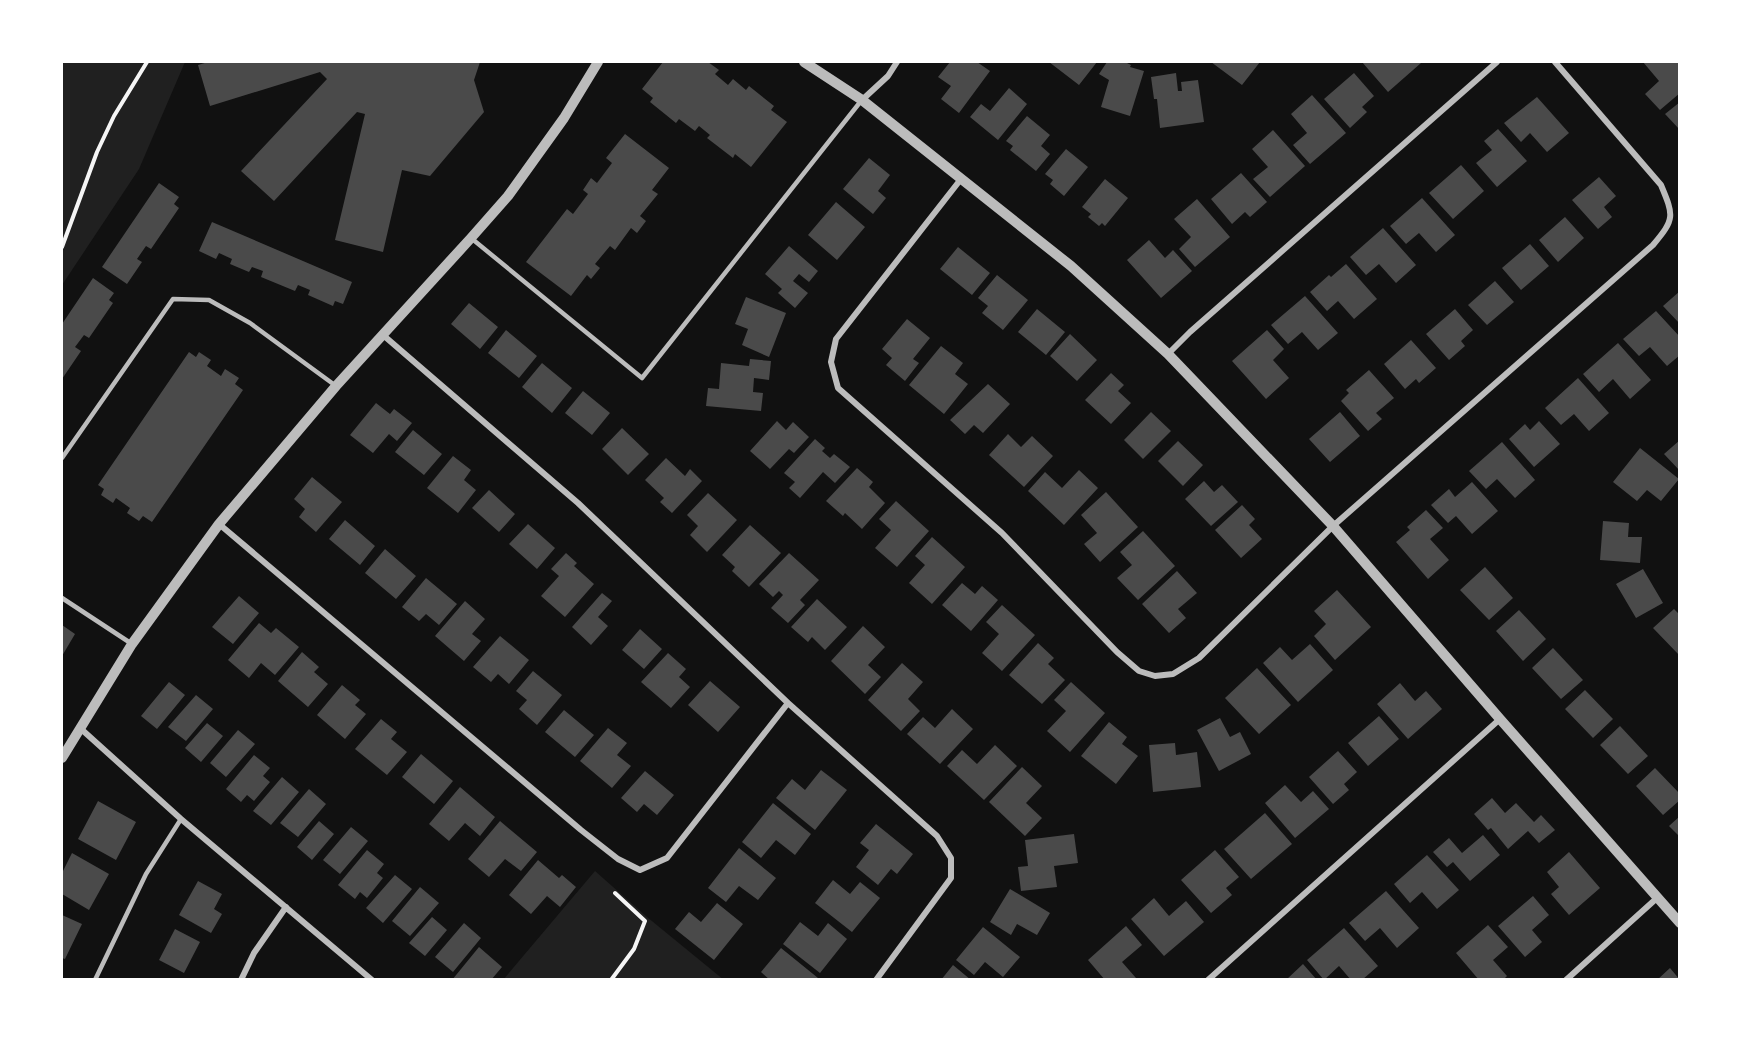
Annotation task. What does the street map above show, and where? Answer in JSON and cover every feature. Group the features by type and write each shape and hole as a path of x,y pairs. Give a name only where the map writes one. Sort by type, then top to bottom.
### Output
{"street":[{"path":"62,758 132,644 219,524 336,386 511,191 543,147 598,62"},
{"path":"804,62 862,100 1071,266 1168,354 1333,526 1680,923"},
{"path":"862,100 888,76 897,62"},
{"path":"1168,354 1190,332 1497,62"},
{"path":"961,179 836,339 831,362 838,388 1002,533 1117,652 1139,671 1155,676 1173,674 1188,666 1207,650 1333,526 1646,251 1670,225 1670,205 1661,185 1556,62"},
{"path":"383,335 578,504 788,703 937,836 951,858 951,878 876,980"},
{"path":"219,524 581,830 618,860 640,870 668,858 788,703"},
{"path":"1208,980 1500,719"},
{"path":"80,728 181,819 372,980"},
{"path":"1566,980 1657,898"},
{"path":"242,980 254,953 286,907"}],"lane":[{"path":"471,238 642,378 862,100"},
{"path":"62,458 173,299 209,300 250,323 336,386"},
{"path":"62,598 132,644"},
{"path":"95,980 146,874 181,819"}],"path":[{"path":"62,247 97,152 114,116 147,62"},
{"path":"611,980 634,949 645,921 615,893"}],"shaded area":[{"path":"62,62 185,62 139,169 62,285"},
{"path":"595,871 647,917 724,980 503,980"}],"building":[{"path":"208,62 480,62 474,80 484,112 430,176 402,170 383,252 335,240 365,114 357,112 274,201 241,171 327,79 320,72 210,106 198,65"},
{"path":"663,62 708,62 719,70 715,74 728,85 733,79 746,90 749,86 774,106 771,110 787,122 751,167 735,154 733,158 707,138 710,135 699,126 695,131 679,119 676,123 650,102 653,98 642,89"},
{"path":"950,62 977,62 990,71 959,113 941,99 951,86 938,77"},
{"path":"1049,62 1097,62 1079,85"},
{"path":"1107,62 1125,62 1131,65 1130,67 1144,71 1130,116 1101,107 1109,80 1099,74"},
{"path":"1211,62 1260,62 1242,85"},
{"path":"1362,62 1420,62 1421,63 1388,92"},
{"path":"1643,62 1680,62 1680,93 1660,110 1645,94 1659,81"},
{"path":"1176,73 1178,91 1182,91 1181,82 1198,80 1204,122 1160,128 1157,99 1154,99 1151,77"},
{"path":"1354,73 1374,96 1362,107 1367,112 1350,128 1324,99"},
{"path":"1009,88 1027,104 998,140 970,117 981,104 990,111"},
{"path":"1312,95 1346,133 1310,164 1293,145 1307,133 1291,114"},
{"path":"1537,97 1569,133 1547,152 1530,133 1521,142 1504,123"},
{"path":"1680,102 1680,130 1665,114"},
{"path":"1027,116 1050,135 1041,146 1050,154 1036,171 1010,150 1013,146 1006,141"},
{"path":"1498,129 1527,161 1497,187 1476,163 1492,150 1484,141"},
{"path":"1273,130 1305,166 1270,197 1253,179 1268,167 1252,149"},
{"path":"625,134 669,168 652,190 658,194 640,216 646,221 637,233 631,228 615,250 610,246 595,264 600,268 591,279 587,275 571,296 526,262 567,209 573,214 588,194 583,190 591,178 597,183 612,163 606,158"},
{"path":"1066,149 1088,167 1064,196 1050,184 1053,180 1045,174"},
{"path":"869,158 890,175 878,191 886,198 873,214 843,189"},
{"path":"1461,165 1484,191 1453,219 1429,193"},
{"path":"1241,173 1267,202 1250,217 1245,212 1232,224 1211,199"},
{"path":"1599,177 1616,196 1604,207 1612,217 1598,229 1572,200"},
{"path":"1105,179 1128,198 1105,226 1102,223 1099,226 1088,217 1091,214 1082,207"},
{"path":"159,183 179,197 174,204 179,208 151,249 146,246 137,259 142,262 127,284 102,267"},
{"path":"1422,198 1455,235 1436,252 1419,233 1406,244 1390,226"},
{"path":"1197,199 1230,237 1195,267 1179,249 1191,237 1174,219"},
{"path":"836,202 865,227 837,260 808,235"},
{"path":"1565,217 1584,238 1558,262 1539,240"},
{"path":"212,222 352,282 343,304 335,301 333,306 308,295 310,290 298,285 295,291 261,277 263,271 252,267 249,272 230,264 232,259 219,253 216,259 199,251"},
{"path":"1383,228 1416,265 1396,283 1379,264 1366,275 1350,257"},
{"path":"1149,240 1165,258 1173,250 1192,271 1161,298 1127,260"},
{"path":"1530,244 1549,266 1521,290 1502,268"},
{"path":"789,246 818,271 809,282 799,274 793,281 808,293 795,308 778,293 782,289 765,274"},
{"path":"958,247 990,273 972,295 940,269"},
{"path":"1346,264 1377,299 1354,319 1338,301 1327,311 1310,292"},
{"path":"997,275 1028,300 1003,330 982,313 988,306 978,298"},
{"path":"93,278 114,293 109,300 113,303 89,338 84,335 75,347 81,351 62,379 62,324"},
{"path":"1495,281 1514,302 1487,325 1468,305"},
{"path":"1680,291 1680,324 1663,306"},
{"path":"1305,296 1338,333 1318,350 1302,332 1288,344 1271,325"},
{"path":"746,297 786,313 769,357 742,345 748,329 735,324"},
{"path":"469,303 498,327 480,349 451,324"},
{"path":"1037,309 1065,332 1046,355 1018,332"},
{"path":"1455,309 1473,330 1461,341 1465,346 1449,360 1426,334"},
{"path":"1656,311 1680,337 1680,355 1667,366 1650,347 1639,356 1623,339"},
{"path":"907,319 930,338 913,359 919,363 905,381 886,365 892,358 882,349"},
{"path":"506,330 537,356 519,378 488,353"},
{"path":"1267,330 1284,349 1273,360 1289,378 1266,399 1232,361"},
{"path":"1070,334 1097,360 1077,381 1050,356"},
{"path":"1411,340 1436,368 1419,383 1416,379 1405,389 1384,364"},
{"path":"1618,343 1651,380 1630,399 1613,379 1599,392 1583,374"},
{"path":"941,346 963,363 955,374 968,384 944,414 909,385"},
{"path":"189,352 196,357 199,352 211,360 207,366 221,376 225,369 239,378 235,384 243,390 152,522 143,516 139,521 127,513 130,508 116,498 113,503 101,495 104,489 98,485"},
{"path":"750,359 771,361 769,380 754,378 753,392 763,393 761,411 706,406 708,388 719,389 721,363 749,366"},
{"path":"542,363 572,388 552,413 522,387"},
{"path":"1369,370 1394,398 1376,413 1382,419 1368,431 1341,401 1349,393 1346,390"},
{"path":"1111,373 1124,385 1118,391 1131,403 1111,424 1085,400"},
{"path":"1578,378 1609,413 1589,431 1574,414 1561,425 1545,408"},
{"path":"988,384 1010,404 983,433 974,425 965,434 950,420"},
{"path":"583,391 610,413 592,435 565,413"},
{"path":"376,403 390,414 394,409 412,423 397,441 389,434 373,453 350,435"},
{"path":"1151,412 1171,431 1143,459 1124,440"},
{"path":"1340,412 1360,436 1330,462 1309,439"},
{"path":"777,421 786,430 793,422 809,437 794,453 789,449 770,469 750,451"},
{"path":"1539,421 1560,444 1534,467 1509,439 1525,424 1530,430"},
{"path":"622,428 649,454 628,475 602,449"},
{"path":"413,430 442,454 424,475 395,452"},
{"path":"1008,434 1021,447 1032,436 1053,456 1024,487 989,455"},
{"path":"815,439 825,448 822,451 830,458 834,454 850,467 835,483 823,472 800,498 789,488 795,482 784,473"},
{"path":"1680,440 1680,471 1664,454"},
{"path":"1178,441 1203,465 1183,486 1158,461"},
{"path":"1502,442 1535,480 1515,498 1497,479 1486,489 1469,471"},
{"path":"1640,448 1679,479 1661,501 1647,490 1637,501 1613,482"},
{"path":"453,456 471,470 464,480 476,490 458,513 427,488"},
{"path":"666,458 685,476 690,469 702,481 672,513 660,502 664,498 645,480"},
{"path":"857,468 873,482 869,487 885,503 862,529 845,513 843,516 826,501"},
{"path":"1079,470 1098,488 1064,525 1028,491 1045,472 1062,488"},
{"path":"312,477 342,502 316,532 299,517 305,509 294,499"},
{"path":"1204,481 1214,492 1222,485 1238,502 1211,526 1185,499"},
{"path":"1472,482 1498,511 1472,534 1456,516 1448,523 1431,505 1449,489 1455,497"},
{"path":"489,490 515,514 499,532 472,508"},
{"path":"1106,492 1138,527 1100,562 1084,544 1097,533 1081,515"},
{"path":"708,493 737,520 707,552 690,535 698,526 687,515"},
{"path":"896,501 929,531 897,567 875,548 891,530 879,519"},
{"path":"1242,505 1255,519 1249,525 1262,539 1241,558 1215,530"},
{"path":"1426,510 1443,528 1430,539 1449,560 1428,579 1396,542 1410,530 1407,527"},
{"path":"345,520 375,546 360,565 329,539"},
{"path":"1603,521 1629,523 1628,537 1642,537 1640,563 1600,560"},
{"path":"528,524 555,548 537,569 509,544"},
{"path":"750,525 781,553 749,587 732,571 735,567 722,555"},
{"path":"1143,531 1175,566 1138,600 1117,578 1132,565 1120,552"},
{"path":"932,537 965,567 932,604 909,583 925,565 915,556"},
{"path":"385,549 416,576 396,599 365,573"},
{"path":"566,553 577,563 574,566 594,584 565,617 541,596 559,576 551,569"},
{"path":"789,553 819,580 800,600 805,605 788,623 771,608 783,595 779,591 773,597 759,584"},
{"path":"1485,567 1513,598 1489,620 1460,590"},
{"path":"1643,569 1663,603 1636,618 1616,584"},
{"path":"1177,571 1197,593 1178,609 1186,618 1169,633 1142,604"},
{"path":"426,578 457,604 439,625 426,614 419,621 402,607"},
{"path":"962,583 975,594 982,586 998,600 971,631 942,605"},
{"path":"1337,590 1371,627 1335,660 1314,636 1326,624 1314,611"},
{"path":"602,593 612,601 598,617 608,626 591,645 572,627"},
{"path":"239,596 259,613 233,644 212,627"},
{"path":"817,599 847,627 825,650 812,637 808,642 791,627"},
{"path":"465,601 485,619 472,634 481,641 464,661 435,636"},
{"path":"1002,605 1035,635 1002,671 982,653 999,634 986,622"},
{"path":"1674,609 1680,615 1680,656 1653,628"},
{"path":"1519,610 1546,639 1523,661 1496,631"},
{"path":"259,623 271,633 276,628 299,647 275,675 261,663 249,678 228,660"},
{"path":"62,625 75,634 62,656"},
{"path":"863,626 885,647 868,665 881,677 865,694 831,661"},
{"path":"640,629 662,649 644,669 622,650"},
{"path":"500,636 529,660 509,684 498,674 491,682 473,667"},
{"path":"1038,643 1054,658 1048,664 1065,680 1042,704 1009,675"},
{"path":"1310,644 1333,670 1298,702 1263,663 1280,647 1292,660"},
{"path":"1553,648 1583,680 1561,699 1532,668"},
{"path":"302,652 319,667 314,672 328,684 308,707 278,681"},
{"path":"668,653 686,669 679,677 690,687 671,708 641,682"},
{"path":"902,663 923,682 908,699 920,711 901,731 868,700"},
{"path":"1257,668 1291,705 1259,734 1225,698"},
{"path":"533,671 562,695 537,725 519,709 527,700 516,691"},
{"path":"710,681 740,707 718,732 688,705"},
{"path":"169,682 185,695 157,729 141,716"},
{"path":"1071,682 1105,713 1070,752 1047,731 1066,711 1054,700"},
{"path":"1400,683 1415,701 1426,691 1442,709 1408,739 1377,704"},
{"path":"342,685 360,700 355,705 366,714 345,739 317,715"},
{"path":"1585,690 1613,719 1593,738 1565,709"},
{"path":"196,695 213,709 186,741 168,727"},
{"path":"952,709 973,729 940,764 907,734 923,717 935,728"},
{"path":"564,710 594,735 575,757 545,732"},
{"path":"1379,716 1399,739 1368,766 1348,743"},
{"path":"1220,718 1230,737 1240,732 1251,754 1219,771 1197,730"},
{"path":"381,719 397,732 391,739 407,752 387,775 355,749"},
{"path":"1109,722 1127,737 1122,744 1138,756 1116,784 1081,756"},
{"path":"207,723 223,736 201,762 185,748"},
{"path":"1620,726 1648,756 1628,774 1600,745"},
{"path":"608,728 627,743 617,755 631,766 612,788 580,761"},
{"path":"238,730 255,744 226,777 210,763"},
{"path":"1175,743 1176,755 1197,752 1201,787 1153,792 1149,745"},
{"path":"995,745 1017,766 984,800 947,766 962,750 977,764"},
{"path":"1338,751 1357,772 1344,784 1349,790 1333,804 1309,777"},
{"path":"421,754 453,781 434,804 402,777"},
{"path":"254,755 270,768 263,776 270,782 254,801 247,795 241,802 226,789"},
{"path":"1022,767 1042,786 1026,803 1042,818 1025,836 989,802"},
{"path":"1655,768 1680,794 1680,800 1663,815 1636,786"},
{"path":"821,770 847,790 815,830 776,798 792,779 805,790"},
{"path":"645,771 674,795 657,815 644,804 637,812 621,798"},
{"path":"282,777 299,792 271,825 253,811"},
{"path":"1285,785 1301,802 1313,791 1329,809 1295,838 1265,803"},
{"path":"460,787 495,817 480,836 465,823 449,841 429,824"},
{"path":"309,789 326,804 298,837 280,823"},
{"path":"1492,798 1505,813 1516,803 1534,822 1541,815 1555,830 1539,843 1528,831 1508,849 1491,828 1488,830 1474,814"},
{"path":"98,801 136,822 116,860 78,839"},
{"path":"773,803 811,834 795,855 776,840 761,858 742,842"},
{"path":"1265,813 1292,844 1251,879 1224,849"},
{"path":"1680,816 1680,837 1669,826"},
{"path":"319,821 334,834 312,860 297,847"},
{"path":"500,821 537,852 521,871 505,859 489,877 468,859"},
{"path":"876,824 913,854 897,874 891,869 878,885 856,867 869,850 860,843"},
{"path":"351,827 368,841 340,874 323,860"},
{"path":"1074,834 1078,863 1054,866 1057,887 1021,891 1018,867 1028,866 1025,840"},
{"path":"1483,835 1500,855 1470,881 1453,862 1447,867 1433,852 1449,838 1462,853"},
{"path":"739,848 776,878 758,900 739,886 726,902 708,888"},
{"path":"367,850 384,864 377,873 383,878 367,898 360,892 355,899 338,885"},
{"path":"1215,850 1239,877 1226,888 1232,895 1211,913 1181,880"},
{"path":"1569,852 1600,888 1569,915 1551,894 1559,887 1547,872"},
{"path":"72,853 109,874 89,910 62,894 62,873"},
{"path":"1427,855 1459,890 1437,909 1422,892 1410,903 1394,884"},
{"path":"538,860 559,878 562,875 576,887 560,907 547,896 531,914 509,895"},
{"path":"395,875 412,889 383,923 366,908"},
{"path":"833,880 850,894 860,882 880,898 852,932 815,903"},
{"path":"198,881 222,894 214,909 222,914 211,933 179,915"},
{"path":"420,887 439,903 410,936 392,921"},
{"path":"1010,889 1050,913 1037,935 1017,924 1011,935 990,922"},
{"path":"1386,891 1419,928 1397,948 1380,928 1365,941 1349,923"},
{"path":"1533,896 1549,915 1532,930 1542,942 1525,957 1498,926"},
{"path":"1154,898 1169,916 1186,901 1204,922 1164,956 1131,919"},
{"path":"717,903 743,924 714,960 675,929 689,912 701,922"},
{"path":"62,915 82,924 65,959 62,958"},
{"path":"432,917 447,930 425,956 409,943"},
{"path":"800,922 818,936 828,923 847,939 820,973 783,944"},
{"path":"464,923 481,938 453,972 435,957"},
{"path":"1488,925 1508,947 1493,960 1507,976 1503,980 1479,980 1456,953"},
{"path":"1126,926 1142,945 1122,962 1136,978 1105,980 1088,960"},
{"path":"983,927 1020,957 1003,977 985,962 974,975 956,960"},
{"path":"1344,928 1378,966 1362,980 1351,980 1339,966 1324,980 1307,960"},
{"path":"175,929 200,942 184,973 159,960"},
{"path":"479,947 502,967 491,980 452,980"},
{"path":"781,948 818,978 817,980 770,980 761,972"},
{"path":"1303,964 1317,980 1286,980"},
{"path":"953,965 971,980 941,980"},
{"path":"1670,968 1680,980 1657,980"}]}
